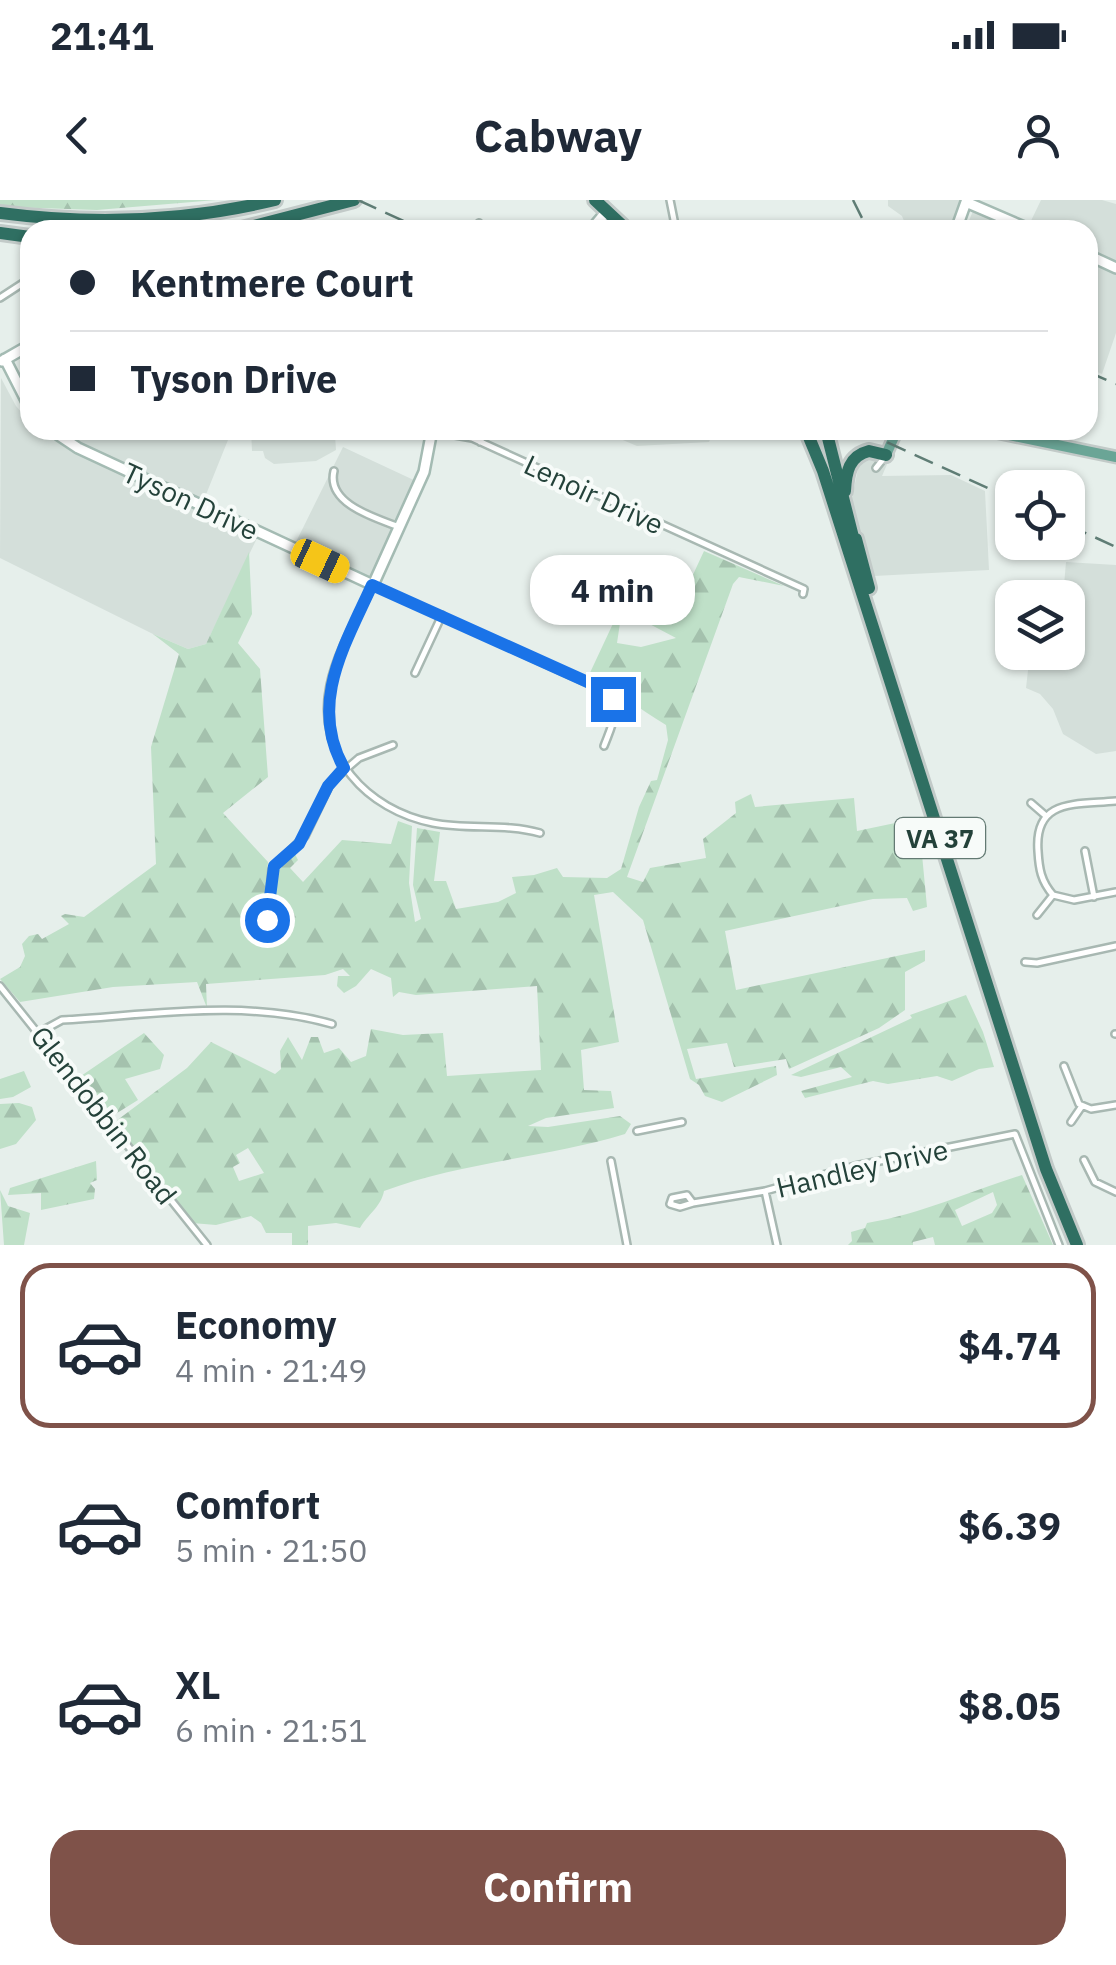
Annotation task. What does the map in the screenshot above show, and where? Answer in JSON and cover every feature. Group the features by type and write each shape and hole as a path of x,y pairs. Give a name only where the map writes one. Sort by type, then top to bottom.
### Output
{"highway":[{"path":"0,213 78,220 139,220 275,200"},
{"path":"582,200 606,211 610,220"},
{"path":"595,200 616,220"},
{"path":"277,220 347,202"},
{"name":"VA 37","path":"810,440 1046,1169 1077,1245"},
{"name":"VA 37","path":"828,440 871,595 1042,1132 1086,1245"},
{"path":"871,595 847,506 846,482 850,464 857,455 869,450 886,455"}],"main road":[{"path":"886,455 893,440"},
{"path":"1033,440 1116,457"}],"street":[{"path":"966,201 1009,220"},
{"path":"598,220 606,211"},
{"path":"2,357 20,390"},
{"name":"Tyson Drive","path":"66,440 609,694 616,712 604,746"},
{"path":"430,440 424,472 333,672 328,724 344,768 375,800 413,818 444,825 523,828 540,833"},
{"name":"Lenoir Drive","path":"475,440 804,589 803,594"},
{"path":"876,468 886,455"},
{"path":"334,471 334,485 349,506 399,527"},
{"path":"415,673 442,614"},
{"path":"267,920 274,866 299,844 328,786 344,768 371,751 393,745"},
{"path":"1116,801 1064,806 1046,816 1037,833 1039,870 1053,895 1068,900 1116,892"},
{"path":"1031,803 1046,816"},
{"path":"1085,851 1094,896"},
{"path":"1037,915 1053,895"},
{"path":"1026,962 1116,946"},
{"name":"Glendobbin Road","path":"0,986 207,1245"},
{"path":"38,1033 62,1020 233,1010 292,1014 332,1024"},
{"path":"1064,1066 1075,1098 1082,1106 1091,1109 1116,1105"},
{"path":"1071,1122 1082,1106"},
{"path":"637,1132 682,1122"},
{"name":"Handley Drive","path":"693,1202 765,1191 855,1166 1015,1134 1059,1245"},
{"path":"1084,1160 1095,1182 1116,1192"},
{"path":"611,1162 627,1245"},
{"path":"765,1191 776,1245"}],"shaded area":[{"path":"888,200 961,200 954,220 904,220 888,206"},
{"path":"1041,200 1102,200 1116,204 1116,263 1098,255 1098,220 1031,220"},
{"path":"973,211 994,220 969,220"},
{"path":"1098,264 1116,272 1116,333 1102,374 1098,372"},
{"path":"1,378 20,411 20,440 53,440 259,534 206,644 188,649 0,558"},
{"path":"71,440 228,440 203,502"},
{"path":"251,440 335,440 336,450 316,461 274,464 263,451 252,451"},
{"path":"623,440 710,440 709,442 637,446"},
{"path":"343,447 418,482 369,577 296,542"},
{"path":"871,460 888,462 882,476 951,475 985,491 989,570 874,576 851,502 858,469"},
{"path":"1066,562 1116,565 1116,751 1096,754 1063,734 1053,709 1040,694 1026,688 1028,670 1085,670 1085,580 1064,580"}],"green space":[{"path":"0,200 216,200 97,210 9,207 0,204"},
{"path":"704,551 784,586 739,577 733,584 627,877 643,882 650,868 706,858 703,839 736,813 735,802 751,794 755,807 854,798 857,831 900,822 914,824 921,844 927,907 913,911 907,898 873,899 725,931 736,990 925,950 925,961 905,972 905,1010 879,1028 789,1069 786,1059 734,1067 727,1043 687,1049 696,1079 776,1066 777,1075 722,1102 705,1096 690,1079 643,920 613,892 594,895 619,1042 581,1050 584,1090 611,1091 614,1108 546,1118 528,1126 548,1127 620,1116 631,1124 625,1134 443,1173 384,1191 360,1228 336,1223 308,1226 308,1245 292,1245 292,1233 266,1233 251,1216 216,1225 192,1223 147,1161 112,1124 187,1068 211,1042 275,1074 281,1069 280,1051 288,1037 302,1060 311,1037 318,1037 324,1053 339,1048 351,1062 366,1056 371,1029 403,1035 443,1033 447,1076 541,1070 537,986 416,995 399,992 393,997 391,978 371,969 344,993 337,986 338,976 350,976 343,969 325,975 206,984 207,1008 197,982 113,987 20,1002 0,979 20,967 25,956 22,944 29,936 38,934 42,939 69,924 61,916 65,914 84,917 156,864 151,747 179,654 153,634 188,649 206,644 249,552 252,614 238,643 260,669 268,777 223,813 268,862 263,915 247,924 258,946 270,939 274,874 281,863 295,854 298,860 290,868 303,882 342,840 391,844 398,821 412,826 409,883 415,922 421,919 413,885 417,828 440,832 434,881 446,881 456,909 498,902 516,893 512,877 557,868 563,877 607,878 621,869 639,807 651,781 657,780 668,740 666,725 588,677 639,568 649,576 651,586 660,581 664,585 651,615 670,624","holes":["640,619 676,638 641,647 617,643 620,623","248,1148 264,1173 239,1181 233,1167 240,1163 236,1155"]},
{"path":"966,995 994,1067 952,1081 937,1076 888,1084 873,1081 805,1098 801,1091 852,1077 841,1067 801,1077 791,1075 912,1018 910,1015"},
{"path":"144,1033 164,1055 160,1069 125,1079 138,1100 109,1118 78,1078"},
{"path":"24,1071 31,1087 0,1099 0,1079"},
{"path":"0,1104 32,1107 36,1120 16,1144 0,1149"},
{"path":"96,1161 97,1180 90,1183 95,1189 94,1199 41,1210 41,1193 8,1195 10,1188"},
{"path":"1022,1175 1053,1245 935,1245 933,1237 913,1245 848,1245 851,1232 865,1228 867,1223 927,1208","holes":["993,1192 997,1205 992,1213 962,1226 955,1210"]},
{"path":"0,1190 8,1206 30,1213 24,1245 4,1245"}],"railway":[{"path":"358,200 401,220"},
{"path":"853,200 863,220"},
{"path":"1098,376 1116,384"},
{"path":"882,440 995,491"},
{"path":"1085,533 1116,547"}],"route":[{"path":"267,920 274,866 299,844 328,786 344,768 328,724 328,694 333,672 372,585 592,684 613,699"}]}
